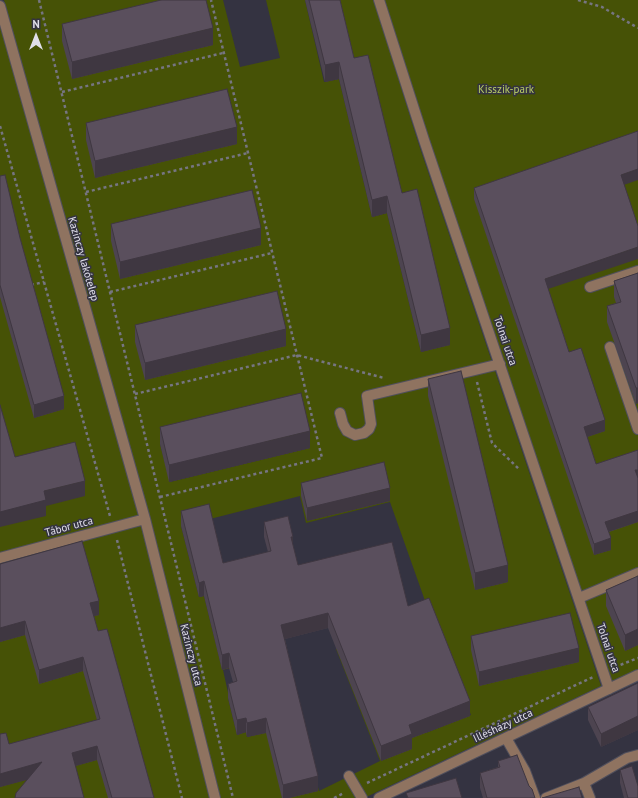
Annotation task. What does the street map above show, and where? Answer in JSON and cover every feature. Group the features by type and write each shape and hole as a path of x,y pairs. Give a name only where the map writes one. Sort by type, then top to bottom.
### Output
{"street":[{"name":"Tolnai utca","path":"379,0 424,140 609,689"},
{"name":"Kazinczy lakótelep","path":"0,6 145,518"},
{"path":"590,287 638,271"},
{"path":"610,347 638,429"},
{"path":"340,413 347,431 355,435 364,433 369,429 371,424 367,396 500,364"},
{"name":"Tábor utca","path":"0,558 145,518"},
{"name":"Kazinczy utca","path":"145,518 215,798"},
{"path":"579,598 638,573"},
{"name":"Illésházy utca","path":"384,797 638,676"},
{"path":"506,738 525,771 535,798"},
{"path":"546,798 584,783 627,758 638,755"},
{"path":"349,776 362,798"},
{"path":"584,783 590,798"}],"path":[{"path":"39,0 233,798"},
{"path":"160,497 322,458 211,0"},
{"path":"578,0 602,7 638,28"},
{"path":"62,92 224,53"},
{"path":"0,126 113,527 182,798"},
{"path":"86,192 248,153"},
{"path":"110,292 272,253"},
{"path":"29,286 44,282"},
{"path":"135,394 297,355 389,379"},
{"path":"474,370 492,443 523,473"},
{"path":"334,798 604,672 638,658"},
{"path":"590,670 592,678"}],"green space":[{"path":"4,0 223,0 240,67 280,58 266,0 305,0 324,82 339,79 372,217 387,213 421,352 450,344 354,75 336,0 374,0 418,142 601,686 364,798 219,798","holes":["160,444 310,448 170,482","300,496 306,523 390,502 429,612 336,649 380,761 319,791 281,638 229,697 223,670 245,664 210,519","181,526 223,577 222,669 204,596 199,597","461,690 471,715 426,733","228,698 263,733 247,737 246,732 237,735"]},
{"name":"Kisszik-park","path":"382,0 638,0 638,671 611,684"},
{"path":"0,20 140,517 0,556"},
{"path":"143,522 214,798 0,798 0,561"}],"building":[{"path":"161,0 206,0 213,28 72,62 62,24"},
{"path":"309,0 340,0 354,58 368,55 402,193 417,189 450,328 421,335 387,196 372,200 339,62 325,65"},
{"path":"227,89 237,127 95,161 86,123"},
{"path":"638,131 638,169 621,175 638,226 638,247 545,279 569,352 581,348 605,420 584,427 596,464 638,450 638,470 635,470 638,478 638,511 605,522 611,538 594,544 474,188"},
{"path":"5,175 20,238 64,396 34,405 0,285 0,176"},
{"path":"252,190 261,228 120,262 111,224"},
{"path":"638,273 638,388 636,388 607,306 621,302 614,281"},
{"path":"277,291 286,329 145,363 135,325"},
{"path":"461,371 508,565 475,573 428,379"},
{"path":"301,393 310,431 169,465 160,427"},
{"path":"0,405 15,457 75,442 85,481 44,491 46,500 0,512"},
{"path":"384,462 390,488 307,508 301,483"},
{"path":"209,504 223,563 271,551 264,522 288,516 293,537 291,537 298,565 392,542 408,606 429,598 470,701 409,725 412,734 381,746 328,613 281,625 318,776 283,785 266,718 247,723 246,718 237,720 228,684 237,681 229,653 222,655 204,581 199,583 181,511"},
{"path":"82,541 99,601 90,603 98,631 107,629 154,798 112,798 97,746 72,753 84,798 15,798 16,793 42,762 0,774 0,734 6,733 9,744 100,719 83,657 39,670 25,621 0,628 0,564"},
{"path":"638,576 638,629 625,635 606,590"},
{"path":"570,613 579,648 479,672 471,636"},
{"path":"638,683 638,716 601,734 588,707"},
{"path":"517,755 535,798 487,798 480,773 500,767 498,761"},
{"path":"632,766 638,786 638,798 628,798 620,770"},
{"path":"456,778 462,798 408,798 406,793"},
{"path":"579,787 582,798 542,798"}]}
